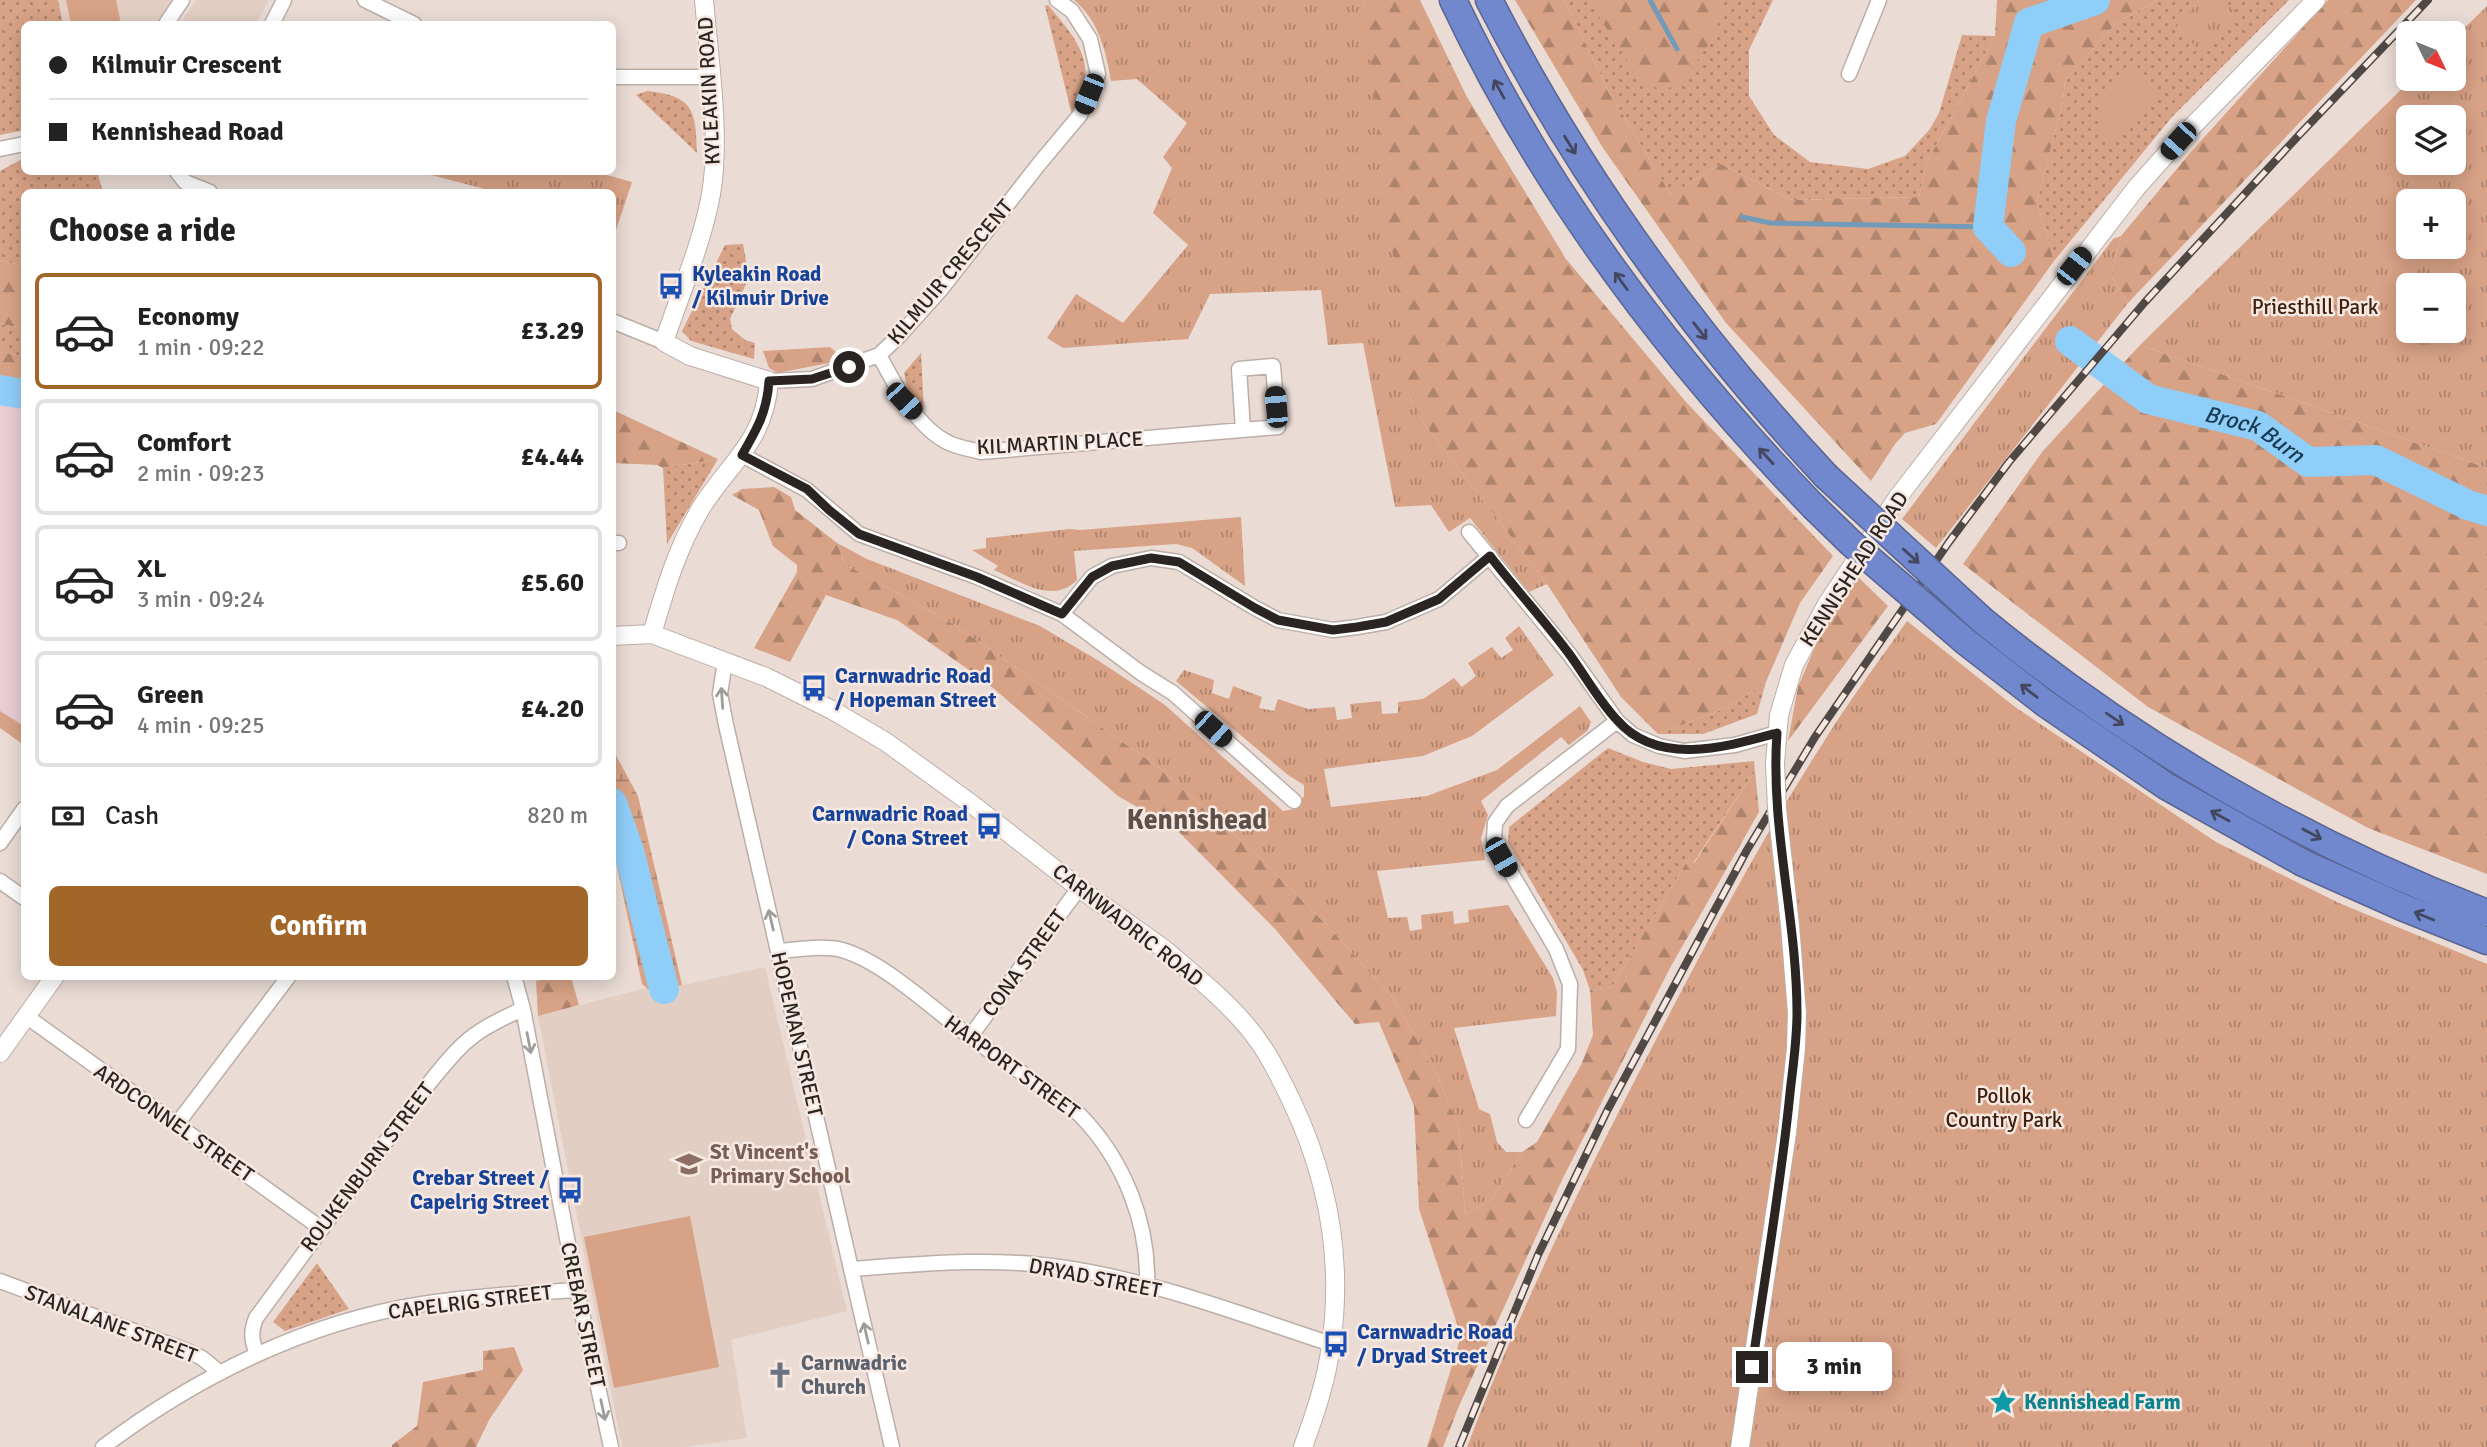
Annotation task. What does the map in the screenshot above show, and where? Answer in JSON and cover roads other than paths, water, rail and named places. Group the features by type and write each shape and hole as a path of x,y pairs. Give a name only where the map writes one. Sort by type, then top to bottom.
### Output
{"highway":[{"path":"1453,0 1517,122 1570,208 1616,275 1692,372 1769,460 1851,543 1966,642 2046,704 2166,786 2303,863 2487,941"},
{"path":"1489,0 1561,131 1654,272 1763,407 1826,476 1982,620 2083,697 2200,772 2327,842 2487,913"}],"street":[{"path":"168,21 183,0"},
{"path":"274,21 284,0"},
{"path":"365,0 408,21"},
{"name":"KYLEAKIN ROAD","path":"664,342 701,233 711,194 715,151 704,0"},
{"name":"KILMUIR CRESCENT","path":"664,342 690,356 769,381 812,379 879,355 942,288 1080,115 1098,74 1090,39 1072,11 1057,0"},
{"path":"1849,74 1879,0"},
{"name":"KENNISHEAD ROAD","path":"1740,1447 1787,1133 1796,1048 1797,1013 1775,763 1779,715 1794,665 1808,636 1847,572 1898,497 2058,286 2137,187 2185,133 2316,0"},
{"path":"616,77 710,77"},
{"path":"0,149 21,145"},
{"path":"179,175 185,182 194,178"},
{"path":"616,323 664,342"},
{"name":"KILMARTIN PLACE","path":"879,355 904,401 928,427 949,443 981,452 1243,430 1278,427 1273,366 1239,369 1243,430"},
{"path":"652,635 679,549 703,506 742,455 762,421 769,381"},
{"path":"742,455 807,489 859,534 977,577 1062,614 1141,673 1173,693 1294,801"},
{"path":"1469,532 1570,655 1617,721 1633,735 1659,746 1684,751 1735,745 1777,733"},
{"path":"1062,614 1092,577 1112,566 1151,558 1179,562 1278,620 1333,630 1357,627 1386,622 1439,599 1490,556"},
{"name":"CARNWADRIC ROAD","path":"616,636 652,635 766,677 832,710 886,743 1164,949 1246,1024 1275,1065 1316,1157 1330,1214 1336,1272 1331,1344 1323,1382 1303,1447"},
{"name":"HOPEMAN STREET","path":"725,661 720,694 723,710 892,1447"},
{"path":"1526,1120 1568,1049 1570,984 1556,949 1501,857 1494,839 1494,823 1507,806 1617,721"},
{"path":"0,843 21,813"},
{"path":"0,881 21,896"},
{"name":"CONA STREET","path":"970,1037 1079,888"},
{"name":"HARPORT STREET","path":"778,951 839,950 859,956 1080,1115 1103,1143 1133,1197 1148,1256 1147,1285"},
{"path":"0,1053 52,980"},
{"path":"177,1124 286,980"},
{"name":"CREBAR STREET","path":"515,980 611,1447"},
{"name":"ROUKENBURN STREET","path":"257,1355 251,1339 256,1318 451,1055 469,1037 488,1024 523,1009"},
{"name":"ARDCONNEL STREET","path":"26,1016 322,1229"},
{"name":"DRYAD STREET","path":"851,1269 971,1262 1061,1267 1147,1285 1331,1344"},
{"name":"STANALANE STREET","path":"0,1281 190,1352 219,1372"},
{"name":"CAPELRIG STREET","path":"103,1447 147,1415 219,1372 358,1318 422,1304 577,1290"}],"waterway":[{"path":"1650,0 1677,49"},
{"name":"Brock Burn","path":"2011,252 1988,227 2001,121 2029,23 2095,0"},
{"path":"1742,217 1771,223 1988,227"},
{"name":"Brock Burn","path":"2070,341 2148,399 2258,426 2308,462 2376,460 2468,505 2487,511"},
{"path":"0,390 21,394"},
{"path":"616,814 629,851 664,989"}],"railway":[{"path":"1459,1447 1538,1255 1607,1111 1747,850 1815,737 1949,542 2009,462 2145,302 2428,0"}],"place":[{"name":"Kyleakin Road / Kilmuir Drive","path":"671,286"},
{"name":"Carnwadric Road / Hopeman Street","path":"814,688"},
{"name":"Carnwadric Road / Cona Street","path":"989,826"},
{"name":"St Vincent's Primary School","path":"689,1164"},
{"name":"Crebar Street / Capelrig Street","path":"570,1190"},
{"name":"Carnwadric Road / Dryad Street","path":"1336,1344"},
{"name":"Carnwadric Church","path":"780,1375"},
{"name":"Kennishead Farm","path":"2003,1402"}],"district":[{"name":"Kennishead","path":"1197,819"}],"park label":[{"name":"Priesthill Park","path":"2315,307"},
{"name":"Pollok Country Park","path":"2004,1108"}]}
